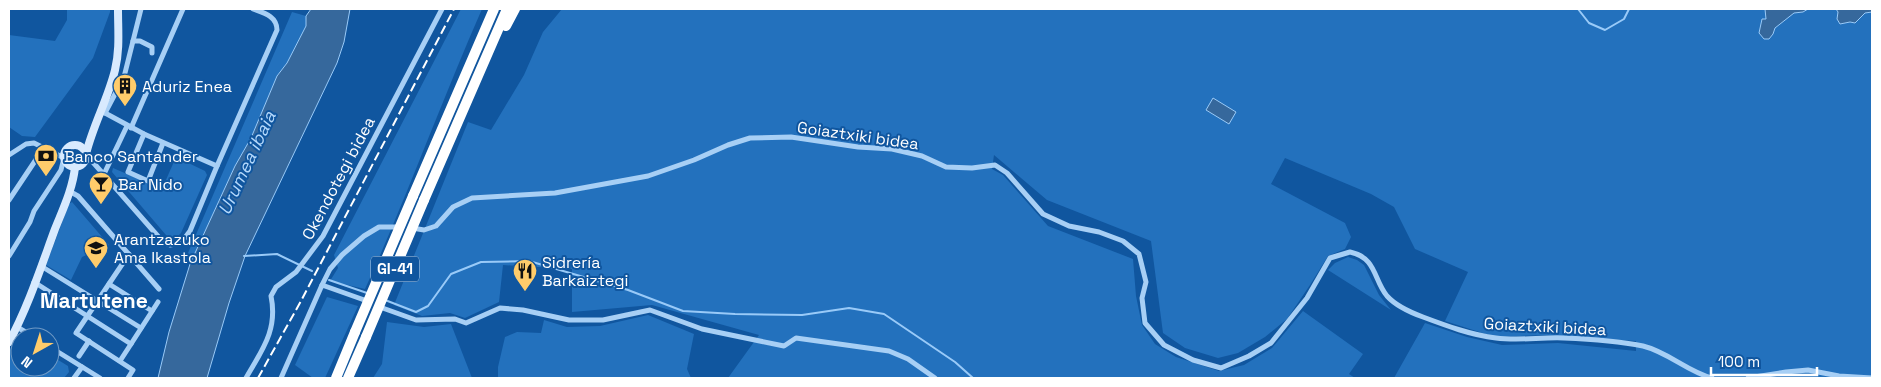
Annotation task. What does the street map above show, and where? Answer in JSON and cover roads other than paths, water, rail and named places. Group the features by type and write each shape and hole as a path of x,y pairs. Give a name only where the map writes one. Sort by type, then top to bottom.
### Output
{"highway":[{"name":"GI-41","path":"336,378 494,9"},
{"name":"GI-41","path":"348,378 507,9"},
{"path":"494,39 504,30 515,9"}],"main road":[{"path":"86,156 83,148 74,144 67,148 64,158 67,164 75,167 84,163 117,61 119,49 118,9"},
{"path":"78,145 86,140 93,131"},
{"path":"17,327 69,191 75,167"}],"street":[{"path":"140,9 124,77 102,112 163,143 217,166"},
{"path":"104,174 129,127 183,9"},
{"path":"86,156 163,242 170,245 181,243 187,238 277,30 277,25 271,16 253,9"},
{"name":"Okendotegi bidea","path":"246,378 270,335 271,296 276,287 296,272 323,236 442,9"},
{"path":"133,41 140,41 152,47 152,53"},
{"path":"144,134 128,172 148,181 163,143"},
{"name":"Goiaztxiki bidea","path":"281,378 330,269 342,255 364,236 379,227 424,230 436,226 453,208 472,198 555,192 648,176 750,138 791,137 858,147 892,149 922,156 946,167 972,168 995,165 1008,173 1043,214 1069,226 1100,232 1122,241 1139,254 1146,282 1142,298 1145,322 1164,345 1194,360 1221,368 1249,356 1271,343 1307,298 1330,258 1350,252 1369,261 1387,296 1397,304 1420,316 1440,323 1471,333 1497,338 1518,340 1564,338 1644,346 1712,378"},
{"path":"9,154 26,144 34,144 64,158 61,170 9,254"},
{"path":"9,200 43,149"},
{"path":"69,191 78,196 159,288"},
{"path":"128,378 133,370 76,333 129,254"},
{"path":"41,266 141,328"},
{"path":"34,282 131,344"},
{"path":"109,284 152,312"},
{"path":"322,285 408,318 424,321 455,319 468,322 500,308 523,310 568,320 603,320 650,310 702,329 784,346 796,338 889,351 908,359 935,378"},
{"path":"120,361 158,302"},
{"path":"78,356 89,341"},
{"path":"60,353 100,378"},
{"path":"74,378 82,367"},
{"path":"1748,378 1808,370 1839,376 1872,378"}],"water":[{"name":"Urumea ibaia","path":"311,9 350,9 344,42 337,63 245,256 207,378 158,378 169,332 190,264 235,166 251,138 277,76 287,63 306,26 306,16"},
{"path":"1765,9 1808,9 1803,12 1794,13 1775,28 1769,39 1764,39 1759,33 1762,19 1766,19"},
{"path":"1836,9 1872,9 1872,12 1865,13 1855,23 1840,24 1837,19 1838,12"},
{"path":"1213,98 1236,112 1229,124 1206,110"}],"waterway":[{"path":"1578,9 1589,23 1605,30 1624,19 1629,9"},
{"path":"244,256 277,254 312,271"},
{"path":"385,300 416,312 428,306 451,274 481,262 529,261 628,290 683,311 802,315 849,308 884,314 955,362 973,378"},
{"path":"329,280 367,293"}],"railway":[{"path":"258,378 301,301 454,9"}],"place":[{"name":"Aduriz Enea","path":"125,107"},
{"name":"Banco Santander","path":"46,177"},
{"name":"Bar Nido","path":"101,205"},
{"name":"Arantzazuko Ama Ikastola","path":"96,269"},
{"name":"Sidrería Barkaiztegi","path":"525,292"}],"district":[{"name":"Martutene","path":"94,301"}]}
